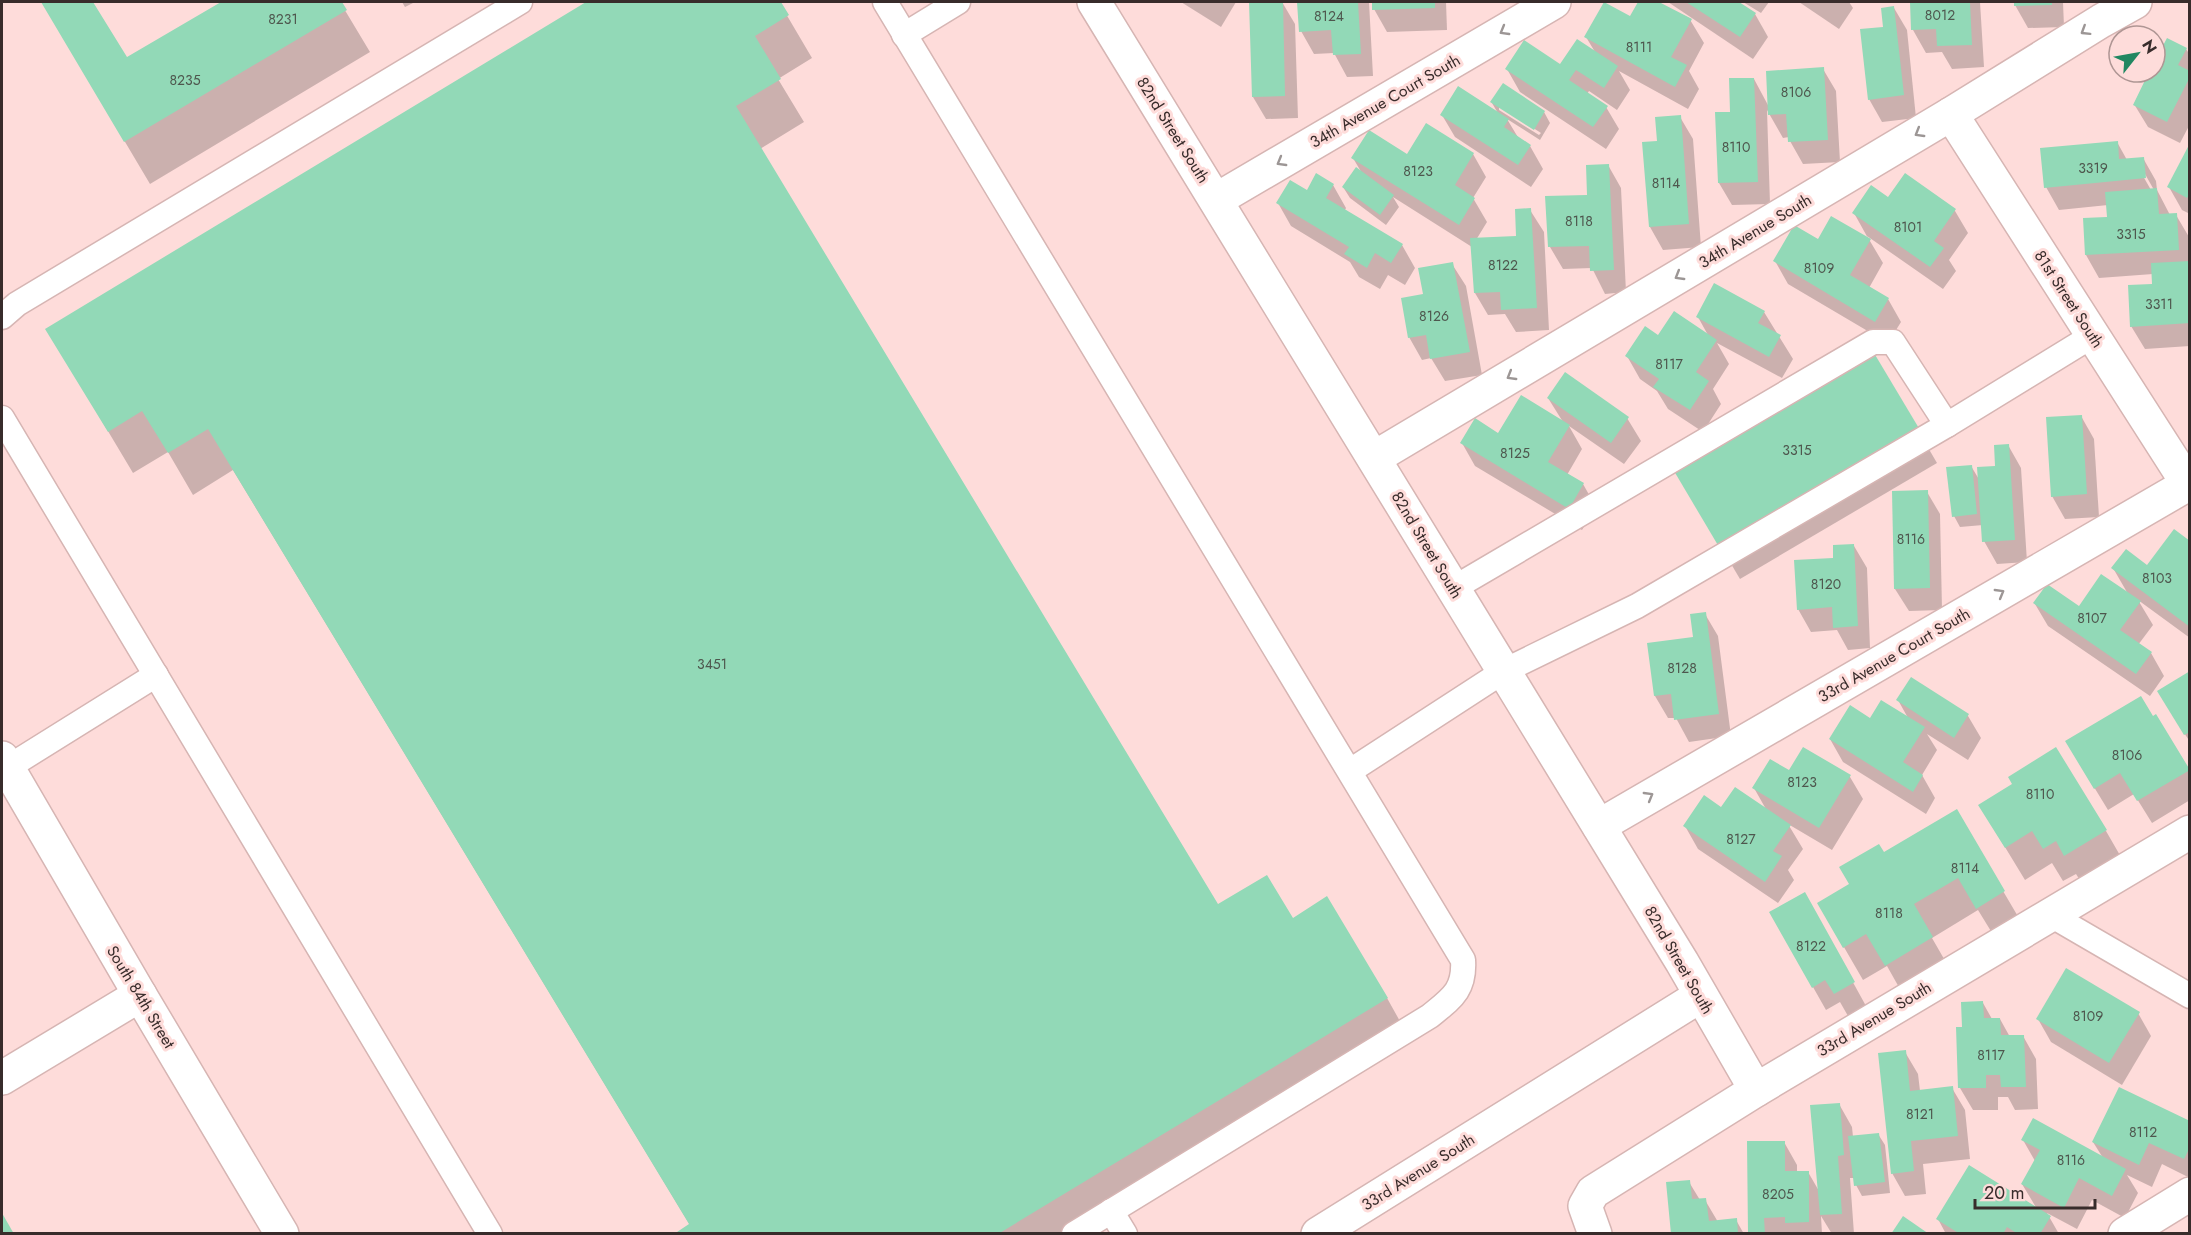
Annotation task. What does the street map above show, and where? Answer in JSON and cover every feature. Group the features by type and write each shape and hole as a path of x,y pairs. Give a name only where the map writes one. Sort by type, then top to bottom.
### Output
{"street":[{"name":"82nd Street South","path":"1094,2 1682,962 1756,1090"},
{"name":"34th Avenue Court South","path":"1216,200 1554,2"},
{"name":"34th Avenue South","path":"1374,458 2135,2"},
{"name":"81st Street South","path":"1951,114 2189,484"},
{"name":"33rd Avenue Court South","path":"1599,826 2189,484"},
{"name":"South 84th Street","path":"4,763 282,1233"},
{"name":"33rd Avenue South","path":"1593,1229 1585,1206 1593,1192 1756,1090 2190,832"},
{"path":"2,1078 140,995"},
{"name":"33rd Avenue South","path":"1335,1229 1700,996"},
{"path":"2125,1233 2190,1194"}],"lane":[{"path":"2,317 27,298 520,2"},
{"path":"885,2 1463,960 1464,976 1456,995 1430,1016 1074,1233"},
{"path":"904,35 958,2"},
{"path":"1350,771 1504,671 1637,606 1947,425 2092,336"},
{"path":"1454,588 1873,342 1893,342 1947,425"},
{"path":"2,418 490,1233"},
{"path":"4,763 156,675"},
{"path":"2049,914 2190,996"},
{"path":"1112,1211 1125,1233"}],"building":[{"path":"41,2 93,2 127,57 221,2 342,2 347,10 124,142"},
{"path":"586,2 781,2 789,15 755,36 781,79 736,106 1218,904 1267,875 1293,918 1327,896 1388,998 998,1234 674,1234 689,1224 208,429 168,453 142,411 108,432 45,329"},
{"path":"1249,2 1283,2 1285,96 1252,97"},
{"path":"1297,2 1358,2 1361,54 1333,55 1331,30 1299,32"},
{"path":"1372,2 1435,2 1435,8 1372,10"},
{"path":"1604,2 1630,16 1638,2 1659,2 1692,19 1671,57 1687,65 1675,87 1584,37"},
{"path":"1686,2 1739,2 1756,13 1740,37"},
{"path":"1910,2 1970,2 1972,45 1937,46 1936,29 1911,30"},
{"path":"2014,2 2052,2 2052,5 2014,6"},
{"path":"1894,6 1904,95 1868,100 1860,29 1883,27 1881,8"},
{"path":"2167,38 2187,48 2178,65 2190,71 2190,77 2167,122 2133,105 2143,84 2167,84"},
{"path":"1577,39 1618,66 1604,88 1576,70 1569,80 1608,106 1593,127 1505,69 1524,40 1560,64"},
{"path":"1824,67 1828,140 1788,142 1786,114 1768,115 1766,71"},
{"path":"1729,78 1754,78 1758,182 1718,183 1715,112 1730,112"},
{"path":"1503,83 1545,111 1534,130 1490,102"},
{"path":"1458,86 1509,119 1504,127 1531,145 1518,165 1440,115"},
{"path":"1681,115 1689,224 1649,227 1642,142 1657,141 1655,117"},
{"path":"1426,123 1474,153 1455,185 1475,198 1459,225 1351,158 1369,130 1407,154"},
{"path":"2118,141 2119,159 2144,157 2146,178 2044,188 2040,148"},
{"path":"2190,143 2190,193 2187,198 2167,187"},
{"path":"1609,164 1614,270 1590,271 1589,246 1548,247 1545,196 1587,195 1586,165"},
{"path":"1356,167 1394,195 1380,215 1342,187"},
{"path":"1316,173 1334,184 1326,198 1403,244 1391,263 1375,253 1367,268 1344,254 1349,247 1276,203 1290,180 1307,190"},
{"path":"1905,173 1956,209 1934,241 1944,248 1930,267 1852,213 1871,185 1888,197"},
{"path":"2157,188 2159,214 2177,213 2179,250 2085,255 2083,218 2107,217 2105,192"},
{"path":"1531,208 1537,308 1501,310 1500,292 1474,293 1470,238 1516,236 1515,209"},
{"path":"1831,216 1871,239 1850,275 1889,298 1875,322 1773,261 1794,225 1818,239"},
{"path":"2190,261 2190,323 2130,327 2128,285 2152,284 2151,263"},
{"path":"1453,262 1470,352 1430,359 1426,335 1408,338 1401,298 1423,294 1418,268"},
{"path":"1714,283 1765,311 1758,323 1781,335 1769,357 1696,317"},
{"path":"1674,311 1717,340 1696,372 1709,381 1690,410 1653,387 1659,379 1625,356 1645,326 1658,335"},
{"path":"1874,353 1920,430 1719,547 1674,471"},
{"path":"1565,372 1629,417 1611,443 1547,398"},
{"path":"1521,395 1570,425 1548,462 1584,483 1569,509 1460,443 1475,418 1498,433"},
{"path":"2082,415 2087,494 2051,497 2046,417"},
{"path":"2009,444 2015,540 1982,542 1977,467 1995,466 1994,445"},
{"path":"1972,465 1977,514 1952,517 1946,467"},
{"path":"1928,490 1930,588 1894,589 1892,491"},
{"path":"2174,529 2190,541 2190,627 2111,568 2126,549 2147,565"},
{"path":"1854,544 1858,626 1833,628 1832,607 1797,610 1794,560 1833,558 1833,545"},
{"path":"2101,574 2141,601 2120,630 2152,652 2136,674 2033,603 2047,584 2079,606"},
{"path":"1706,612 1719,714 1674,720 1671,694 1654,696 1647,643 1693,637 1690,614"},
{"path":"2190,671 2190,732 2184,735 2157,691"},
{"path":"1911,677 1969,714 1954,738 1896,700"},
{"path":"2141,696 2153,716 2156,714 2190,770 2137,801 2120,773 2094,789 2065,741"},
{"path":"1881,700 1925,727 1903,762 1923,775 1913,792 1829,739 1850,705 1870,718"},
{"path":"1803,747 1851,775 1819,828 1752,788 1770,759 1789,770"},
{"path":"2056,747 2107,830 2064,856 2056,841 2043,849 2032,831 2005,848 1978,805 2012,784 2008,777"},
{"path":"1735,787 1791,825 1773,851 1782,856 1765,882 1683,826 1704,795 1721,807"},
{"path":"1957,809 2005,891 1976,909 1958,878 1914,904 1933,937 1885,966 1866,934 1843,948 1817,903 1849,884 1839,867 1879,844 1884,852"},
{"path":"1805,892 1855,982 1834,994 1825,980 1812,988 1769,912"},
{"path":"2066,968 2140,1012 2109,1063 2036,1019"},
{"path":"1983,1001 1984,1018 2000,1018 2001,1035 2024,1035 2026,1087 2001,1087 2000,1075 1986,1075 1986,1088 1958,1088 1956,1027 1962,1027 1961,1002"},
{"path":"1906,1050 1910,1091 1953,1086 1958,1136 1911,1141 1914,1171 1891,1174 1878,1053"},
{"path":"2119,1087 2190,1121 2190,1147 2184,1159 2149,1143 2139,1165 2092,1142"},
{"path":"1840,1103 1844,1155 1838,1156 1842,1214 1820,1215 1810,1105"},
{"path":"2033,1118 2126,1169 2112,1196 2079,1178 2064,1208 2021,1184 2040,1150 2021,1140"},
{"path":"1879,1133 1885,1182 1854,1186 1848,1136"},
{"path":"1747,1141 1785,1141 1785,1171 1809,1171 1809,1222 1785,1223 1785,1217 1764,1218 1765,1234 1748,1234"},
{"path":"1969,1165 2051,1216 2040,1234 2018,1234 2007,1227 2003,1234 1960,1234 1936,1219"},
{"path":"1690,1180 1692,1199 1706,1198 1709,1221 1737,1218 1738,1234 1671,1234 1666,1182"},
{"path":"2,1213 14,1234 2,1234"},
{"path":"1903,1216 1929,1234 1891,1234"}]}
